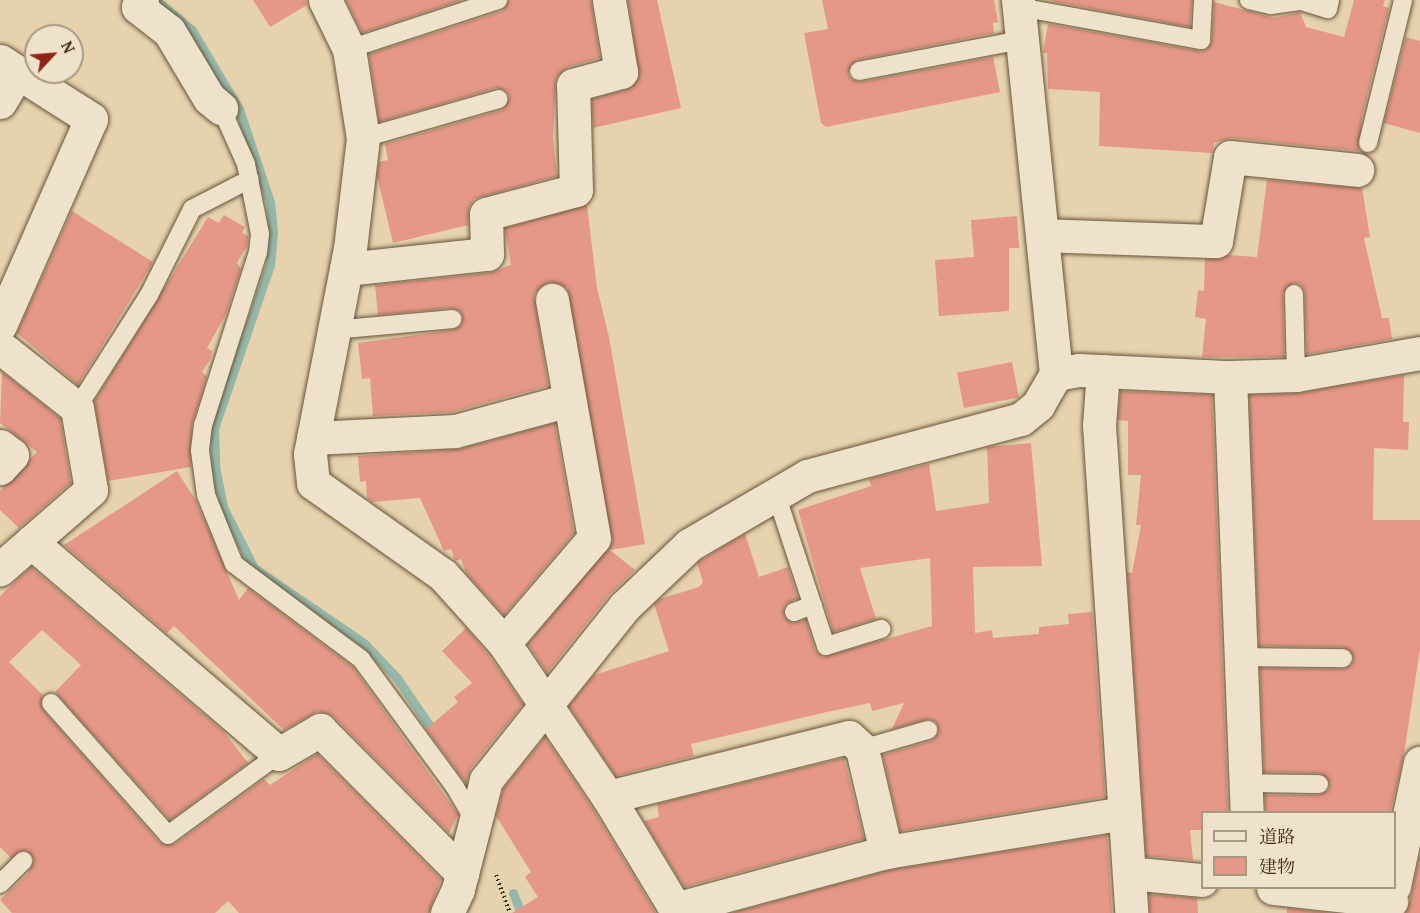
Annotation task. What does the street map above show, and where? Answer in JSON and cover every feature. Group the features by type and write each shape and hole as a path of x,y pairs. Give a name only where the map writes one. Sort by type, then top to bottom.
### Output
{"street":[{"path":"142,0 138,7 169,31 209,98 221,108"},
{"path":"325,0 349,49 363,138 346,269 310,454 314,483 443,575 504,643 608,797 677,911 886,852 1124,813"},
{"path":"346,269 486,254 486,214 576,190 573,85 621,72 609,0"},
{"path":"447,913 462,873 486,780 656,572 689,545 807,476 1021,419 1038,405 1056,374 1019,4"},
{"path":"0,102 9,67 91,119 0,325"},
{"path":"1042,235 1216,241 1230,157 1362,157"},
{"path":"504,643 594,538 552,300"},
{"path":"0,347 77,408 91,490 12,549 279,754 320,730 462,873"},
{"path":"1056,374 1103,370 1230,377 1296,375 1420,353"},
{"path":"1103,370 1100,425 1131,913"},
{"path":"1230,377 1247,798"},
{"path":"313,438 455,431 569,400"},
{"path":"0,446 12,455 0,468"},
{"path":"608,797 849,737 862,749 886,852"},
{"path":"1396,880 1419,779"},
{"path":"1129,873 1201,880"},
{"path":"1286,889 1392,897"}],"lane":[{"path":"349,49 498,0"},
{"path":"1019,4 1201,39 1203,0"},
{"path":"1249,0 1271,5 1301,1 1328,9 1330,0"},
{"path":"1362,157 1403,0"},
{"path":"859,71 1022,40"},
{"path":"363,138 499,99"},
{"path":"221,108 250,179 258,212 258,252 203,425 200,451 206,495 234,564 361,659 455,787 475,821"},
{"path":"77,408 149,295 192,209 250,179"},
{"path":"1294,294 1296,375"},
{"path":"334,330 452,320"},
{"path":"776,494 826,646 881,629"},
{"path":"794,612 813,605"},
{"path":"1241,657 1343,658"},
{"path":"51,704 168,835 279,754"},
{"path":"862,749 928,730"},
{"path":"1247,798 1318,784"},
{"path":"0,884 23,861"}],"building":[{"path":"253,0 306,0 307,5 270,27"},
{"path":"346,0 462,0 362,33"},
{"path":"509,0 591,0 600,58 568,67 556,78 553,137 557,176 474,199 469,207 468,225 393,243 377,176 379,162 388,160 385,144 502,110 510,96 506,91 496,88 379,122 369,54 502,11"},
{"path":"628,0 657,0 681,108 593,128 592,99 626,90 639,77"},
{"path":"822,0 994,0 998,22 993,23 994,33 857,60 848,73 851,79 861,82 993,57 1000,92 826,127 821,123 804,33 828,29"},
{"path":"1192,0 1190,27 1051,1"},
{"path":"1354,0 1385,0 1383,6 1389,8 1362,117 1359,151 1232,138 1214,143 1212,153 1099,146 1100,92 1048,89 1047,53 1043,53 1048,24 1200,51 1206,50 1212,41 1214,2 1274,18 1300,12 1306,27 1344,37"},
{"path":"1406,37 1420,41 1420,133 1384,123"},
{"path":"1267,180 1362,188 1370,237 1364,238 1382,318 1389,318 1392,339 1307,354 1305,293 1300,284 1293,283 1283,294 1284,357 1202,357 1206,319 1195,317 1198,290 1204,291 1205,259 1228,255 1257,257"},
{"path":"587,205 597,288 609,337 645,544 610,550 635,570 609,595 547,673 528,644 612,542 567,288 549,282 534,294 548,386 452,412 373,416 370,378 362,379 358,343 453,330 462,323 461,312 452,308 378,315 375,285 489,273 511,265 505,228"},
{"path":"72,211 153,262 78,385 17,333"},
{"path":"224,215 245,227 242,233 248,236 247,246 237,263 241,269 226,314 207,348 212,351 211,358 202,372 207,376 192,424 191,467 108,481 94,402 208,217 219,223"},
{"path":"1017,216 1019,248 1009,248 1009,311 939,316 935,260 974,257 971,220"},
{"path":"1012,362 1019,397 964,408 957,373"},
{"path":"2,372 60,418 71,483 19,528 0,510 0,491 37,452 0,423"},
{"path":"1404,375 1403,422 1409,422 1408,450 1374,448 1373,520 1420,520 1420,649 1404,754 1390,811 1266,811 1265,795 1319,795 1328,790 1330,784 1320,773 1264,772 1260,668 1343,669 1352,664 1354,658 1343,647 1259,646 1249,395 1299,393"},
{"path":"1120,391 1212,395 1228,811 1201,811 1201,830 1190,830 1193,860 1146,856 1127,572 1132,573 1141,525 1136,525 1141,475 1128,475 1128,421 1118,420"},
{"path":"555,423 574,533 504,615 466,573 461,559 455,561 451,549 444,551 420,498 372,502 367,498 366,481 360,482 358,456 460,449"},
{"path":"1031,443 1042,566 973,567 975,633 992,630 993,638 1039,634 1039,627 1069,624 1068,614 1092,612 1105,797 900,831 883,755 931,741 939,732 936,722 930,719 892,729 904,703 872,711 870,703 691,744 694,756 616,776 569,706 594,675 669,651 654,604 660,599 699,587 703,582 697,563 745,534 759,577 788,567 798,598 785,605 784,616 793,623 806,620 815,650 823,657 932,626 930,558 860,568 876,619 833,632 798,510 871,486 869,479 929,464 936,511 989,503 987,447"},
{"path":"177,471 195,499 239,600 248,588 353,667 458,814 449,833 333,716 318,711 284,730 174,626 167,633 64,545"},
{"path":"31,567 224,732 248,763 170,820 55,692 81,665 42,630 9,662 43,695 43,710 160,843 175,844 264,779 270,785 317,754 441,879 429,913 239,913 228,901 215,913 12,913 0,900 28,874 34,859 25,850 11,858 0,847 0,596"},
{"path":"466,628 489,655 523,704 471,768 466,783 426,729 458,702 454,697 472,683 442,651"},
{"path":"545,737 592,807 656,913 512,913 538,897 525,877 531,872 496,816 503,789"},
{"path":"844,758 864,839 684,887 644,821 659,817 657,804"},
{"path":"1107,835 1112,913 732,913 890,870"},
{"path":"1420,854 1420,913 1405,913 1409,904"},
{"path":"1149,894 1197,898 1198,913 1150,913"},
{"path":"1287,908 1329,913 1287,913"}],"waterway":[{"path":"156,0 192,30 239,109 270,202 273,232 270,265 214,429 215,466 223,507 254,568 364,643 397,678 436,735"},
{"path":"513,893 521,913"}]}
